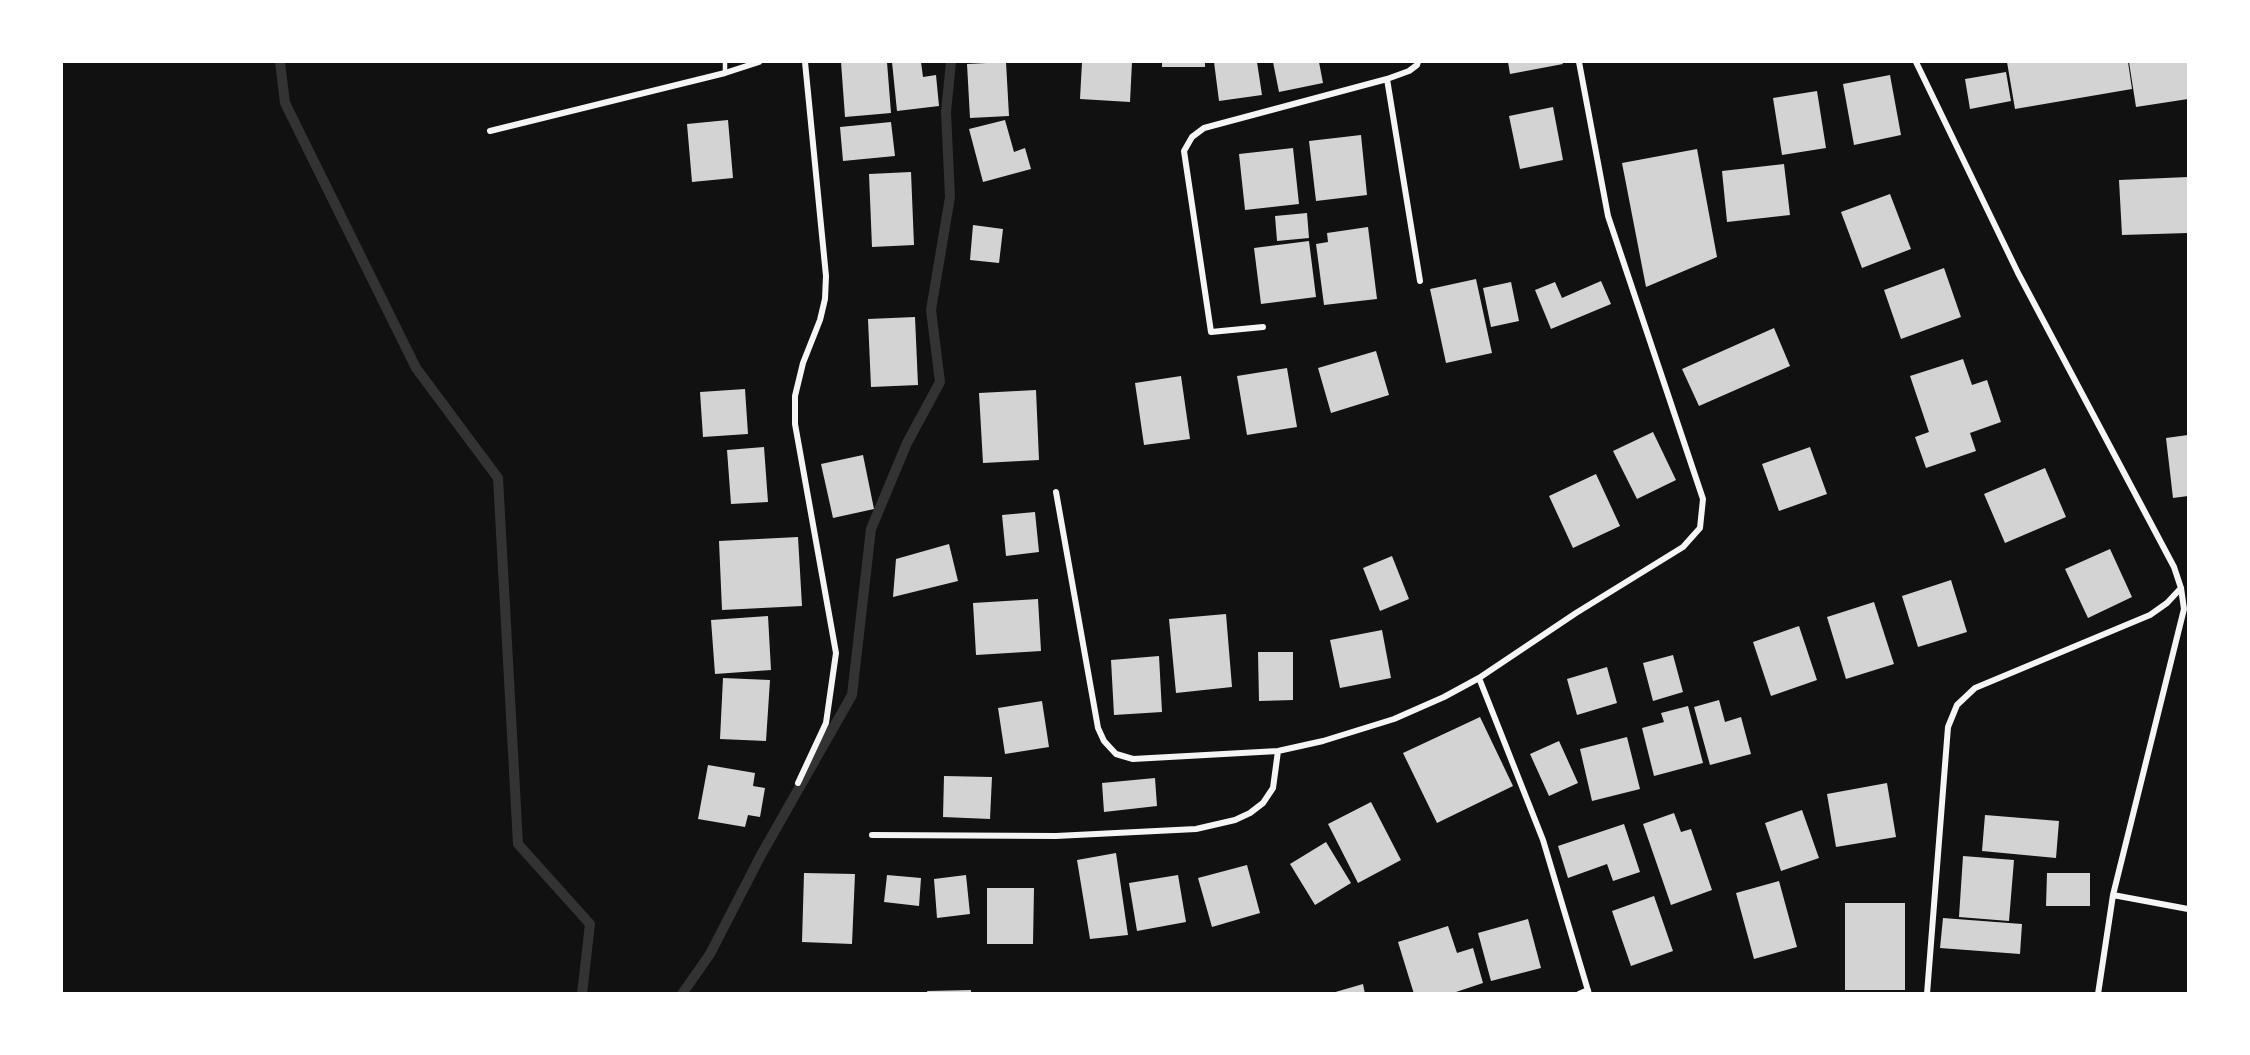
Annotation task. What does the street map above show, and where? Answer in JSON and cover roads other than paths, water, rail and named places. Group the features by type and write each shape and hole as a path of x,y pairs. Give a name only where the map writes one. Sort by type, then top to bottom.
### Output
{"street":[{"path":"490,131 725,73 759,62"},
{"path":"798,783 826,723 836,653 795,424 795,396 802,363 820,320 825,299 826,276 805,62"},
{"path":"1263,327 1210,332 1184,151 1192,137 1204,128 1387,79 1409,71 1418,62"},
{"path":"1056,492 1098,728 1104,741 1116,754 1133,759 1278,751 1323,741 1394,719 1444,697 1479,678 1576,613 1683,547 1700,528 1702,499 1608,216 1579,62"},
{"path":"1916,62 2018,273 2174,567 2181,588 2184,609 2113,895 2098,993"},
{"path":"1387,79 1420,280"},
{"path":"1927,993 1948,728 1957,705 1975,688 2150,615 2167,603 2181,588"},
{"path":"1479,678 1543,840 1588,992 1579,993"},
{"path":"872,835 1056,836 1196,829 1234,820 1250,813 1263,803 1273,788 1278,751"},
{"path":"2113,895 2188,909"}],"lane":[{"path":"724,62 725,73"}],"waterway":[{"path":"280,62 285,103 416,368 498,478 518,844 590,924 582,994"},
{"path":"682,994 710,954 761,855 852,695 871,529 907,443 940,382 931,310 950,197 946,112 951,62"}]}
